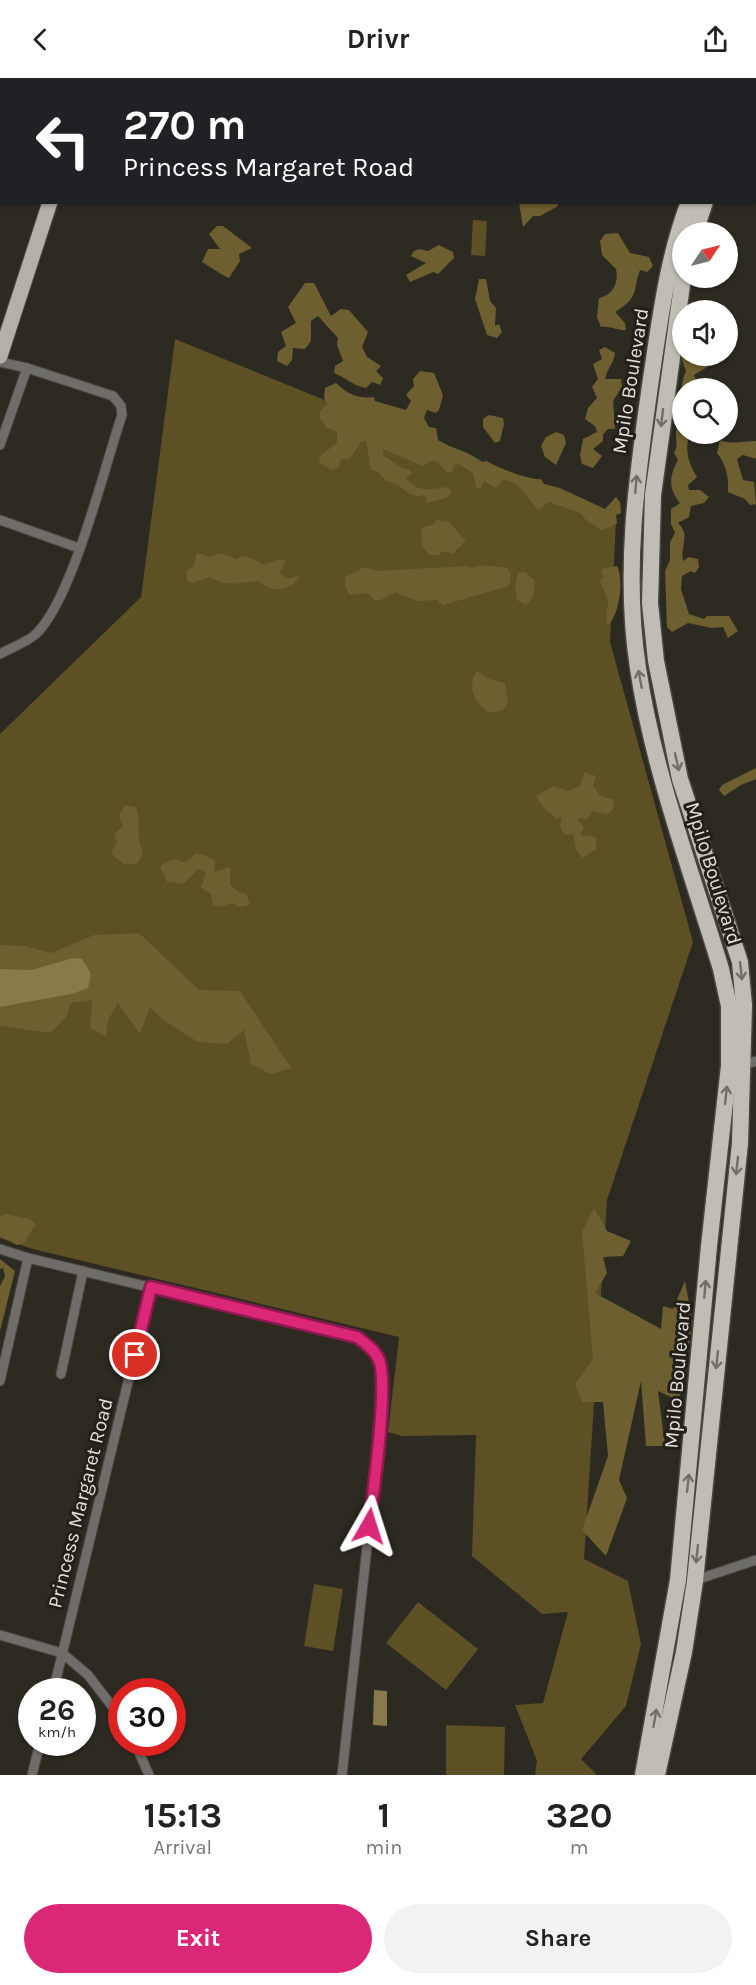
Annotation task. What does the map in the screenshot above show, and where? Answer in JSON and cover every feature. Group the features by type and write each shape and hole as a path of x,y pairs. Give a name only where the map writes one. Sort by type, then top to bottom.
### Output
{"highway":[{"name":"Mpilo Boulevard","path":"688,204 669,267 636,479 632,541 637,666 651,736 721,969 743,1065"},
{"path":"698,222 704,204"},
{"name":"Mpilo Boulevard","path":"657,1775 684,1652 686,1580 709,1246 743,1065 749,1008 740,962 680,779 656,661 650,603 653,495 681,288"},
{"name":"Mpilo Boulevard","path":"643,1775 686,1580"}],"main road":[{"path":"0,356 49,204"}],"street":[{"path":"0,362 27,368 113,396 122,406 122,415 79,548 55,610 35,635 0,654"},
{"path":"0,446 27,368"},
{"path":"0,520 79,548"},
{"path":"0,1249 28,1258 357,1337 371,1348 379,1359 382,1370 379,1437 342,1775"},
{"path":"0,1381 28,1258"},
{"path":"61,1374 83,1271"},
{"name":"Princess Margaret Road","path":"56,1678 151,1287"},
{"path":"686,1580 756,1560"},
{"path":"0,1635 62,1653 88,1675 108,1701"},
{"path":"32,1775 37,1756"},
{"path":"141,1756 149,1775"}],"shaded area":[{"path":"519,204 558,204 540,216 533,216 523,227"},
{"path":"473,220 487,221 485,256 471,255"},
{"path":"217,226 223,226 252,248 239,254 240,261 229,278 202,262 208,249 220,249 209,234"},
{"path":"618,233 630,253 649,257 653,266 647,272 640,270 632,298 615,312 625,323 626,330 601,327 597,317 599,298 614,288 617,279 616,269 602,255 600,241 605,234"},
{"path":"439,245 453,252 454,258 438,274 433,272 410,282 406,275 426,263 411,256 414,251 420,249 428,251"},
{"path":"479,279 486,279 490,301 496,308 495,326 499,324 502,332 497,338 487,335 475,299"},
{"path":"305,283 314,283 331,316 341,309 349,310 368,332 362,347 367,357 381,366 376,371 383,378 380,385 372,382 366,388 361,387 334,373 335,366 343,361 337,345 338,338 318,316 311,321 311,341 305,349 293,348 292,360 287,366 277,361 278,352 286,346 281,332 296,323 288,307"},
{"path":"175,339 616,519 610,642 693,942 607,1200 584,1559 628,1581 641,1644 626,1706 581,1759 597,1775 535,1775 537,1761 515,1705 543,1703 568,1612 542,1614 472,1556 476,1435 402,1436 388,1432 399,1337 33,1249 0,1238 0,734 141,597"},
{"path":"605,347 615,353 605,379 621,379 622,387 613,401 615,429 608,429 603,434 603,441 593,449 602,456 593,468 582,464 580,455 583,439 597,432 595,426 585,419 588,408 597,398 592,387 598,379 593,364 602,359 599,350"},
{"path":"684,366 709,366 694,375 695,378 683,378 686,371"},
{"path":"420,371 434,373 443,395 439,410 436,413 427,410 424,418 429,427 436,428 438,440 482,462 487,461 514,473 541,479 544,484 560,488 605,509 616,497 620,502 621,513 616,515 617,524 602,530 587,521 580,513 549,502 538,510 514,483 503,480 496,488 484,481 481,488 476,488 473,473 459,464 454,465 452,473 446,472 438,462 432,461 423,466 383,449 383,455 403,469 409,469 412,473 406,478 414,486 429,489 446,487 451,491 449,497 427,503 425,495 410,494 397,485 387,482 378,472 371,470 366,441 361,442 350,459 341,459 339,468 332,470 320,463 319,457 337,443 337,431 327,428 319,417 320,411 327,404 324,398 325,388 336,383 353,395 374,397 375,401 406,410 411,401 406,395 414,386 413,379"},
{"path":"489,415 503,418 500,441 495,443 483,427 483,419"},
{"path":"556,432 564,435 566,443 556,465 545,457 541,446 546,437"},
{"path":"756,441 756,459 743,455 737,459 743,480 754,482 756,504 750,505 745,499 728,492 726,471 717,453 719,444"},
{"path":"676,444 687,444 688,456 697,477 688,485 689,490 700,490 709,497 704,503 691,506 689,517 678,523 685,536 683,561 689,557 698,559 699,567 695,573 691,571 682,576 681,589 689,614 704,619 707,616 729,616 738,631 728,638 723,627 712,628 688,623 672,632 667,627 665,571 670,560 670,542 675,533 671,524 671,509 680,503 673,492 671,482 678,460 674,453"},
{"path":"436,520 449,522 466,541 452,554 444,551 438,555 429,555 422,546 421,528 435,524"},
{"path":"197,553 210,557 221,553 236,559 242,556 264,565 279,559 286,561 279,573 288,578 300,576 292,585 281,589 270,588 259,581 229,583 210,577 191,583 187,581 187,570 193,567"},
{"path":"481,565 507,568 511,573 509,586 443,605 437,600 416,601 395,592 379,601 373,599 368,593 350,595 345,587 345,577 365,567 377,571 468,566 472,568"},
{"path":"617,566 620,596 616,612 609,624 606,623 608,600 600,581 604,577 601,569"},
{"path":"525,572 535,581 533,598 526,605 517,600 515,587 518,573"},
{"path":"477,671 489,679 505,683 508,703 503,710 489,713 476,699 472,683"},
{"path":"756,768 756,779 724,796 719,790 722,785"},
{"path":"584,772 596,776 593,786 601,796 614,800 613,809 608,814 592,811 587,820 580,817 578,820 584,828 580,835 596,837 596,849 583,858 576,849 573,834 564,835 560,826 562,817 557,819 543,807 536,796 554,786 568,791 580,786"},
{"path":"125,805 136,807 139,840 143,851 138,863 125,865 111,854 117,841 114,834 123,827 119,816"},
{"path":"195,854 215,861 214,872 230,867 230,885 242,894 246,893 250,905 239,907 231,903 222,907 213,905 211,894 201,888 206,873 199,869 183,884 167,882 160,866 174,859 186,863"},
{"path":"139,933 199,990 240,991 291,1068 271,1074 251,1064 244,1030 227,1044 198,1042 163,1020 150,1007 140,1034 118,1003 108,1020 106,1037 90,1028 92,1000 71,1003 66,1017 51,1033 0,1026 0,1007 72,994 73,958 31,970 0,969 0,945 25,946 51,953 94,935"},
{"path":"73,958 82,959 91,974 88,988 72,994 0,1007 0,969 31,970"},
{"path":"594,1208 607,1231 631,1241 623,1256 603,1257 607,1273 595,1293 661,1329 663,1306 673,1309 685,1281 692,1319 685,1382 678,1400 658,1391 665,1446 646,1446 641,1381 619,1480 627,1498 606,1556 582,1530 608,1456 603,1402 582,1402 575,1384 593,1359 582,1232"},
{"path":"4,1214 30,1219 36,1224 24,1243 17,1245 0,1236 0,1218"},
{"path":"0,1259 15,1271 0,1331 0,1286 5,1276 3,1268 0,1269"},
{"path":"314,1584 343,1589 333,1651 304,1646"},
{"path":"418,1602 478,1649 446,1690 386,1643"},
{"path":"374,1690 387,1691 387,1726 373,1725"},
{"path":"446,1725 505,1727 504,1775 446,1775"}],"route":[{"path":"135,1355 151,1287 357,1337 371,1348 379,1359 382,1370 379,1437 369,1526"}]}
